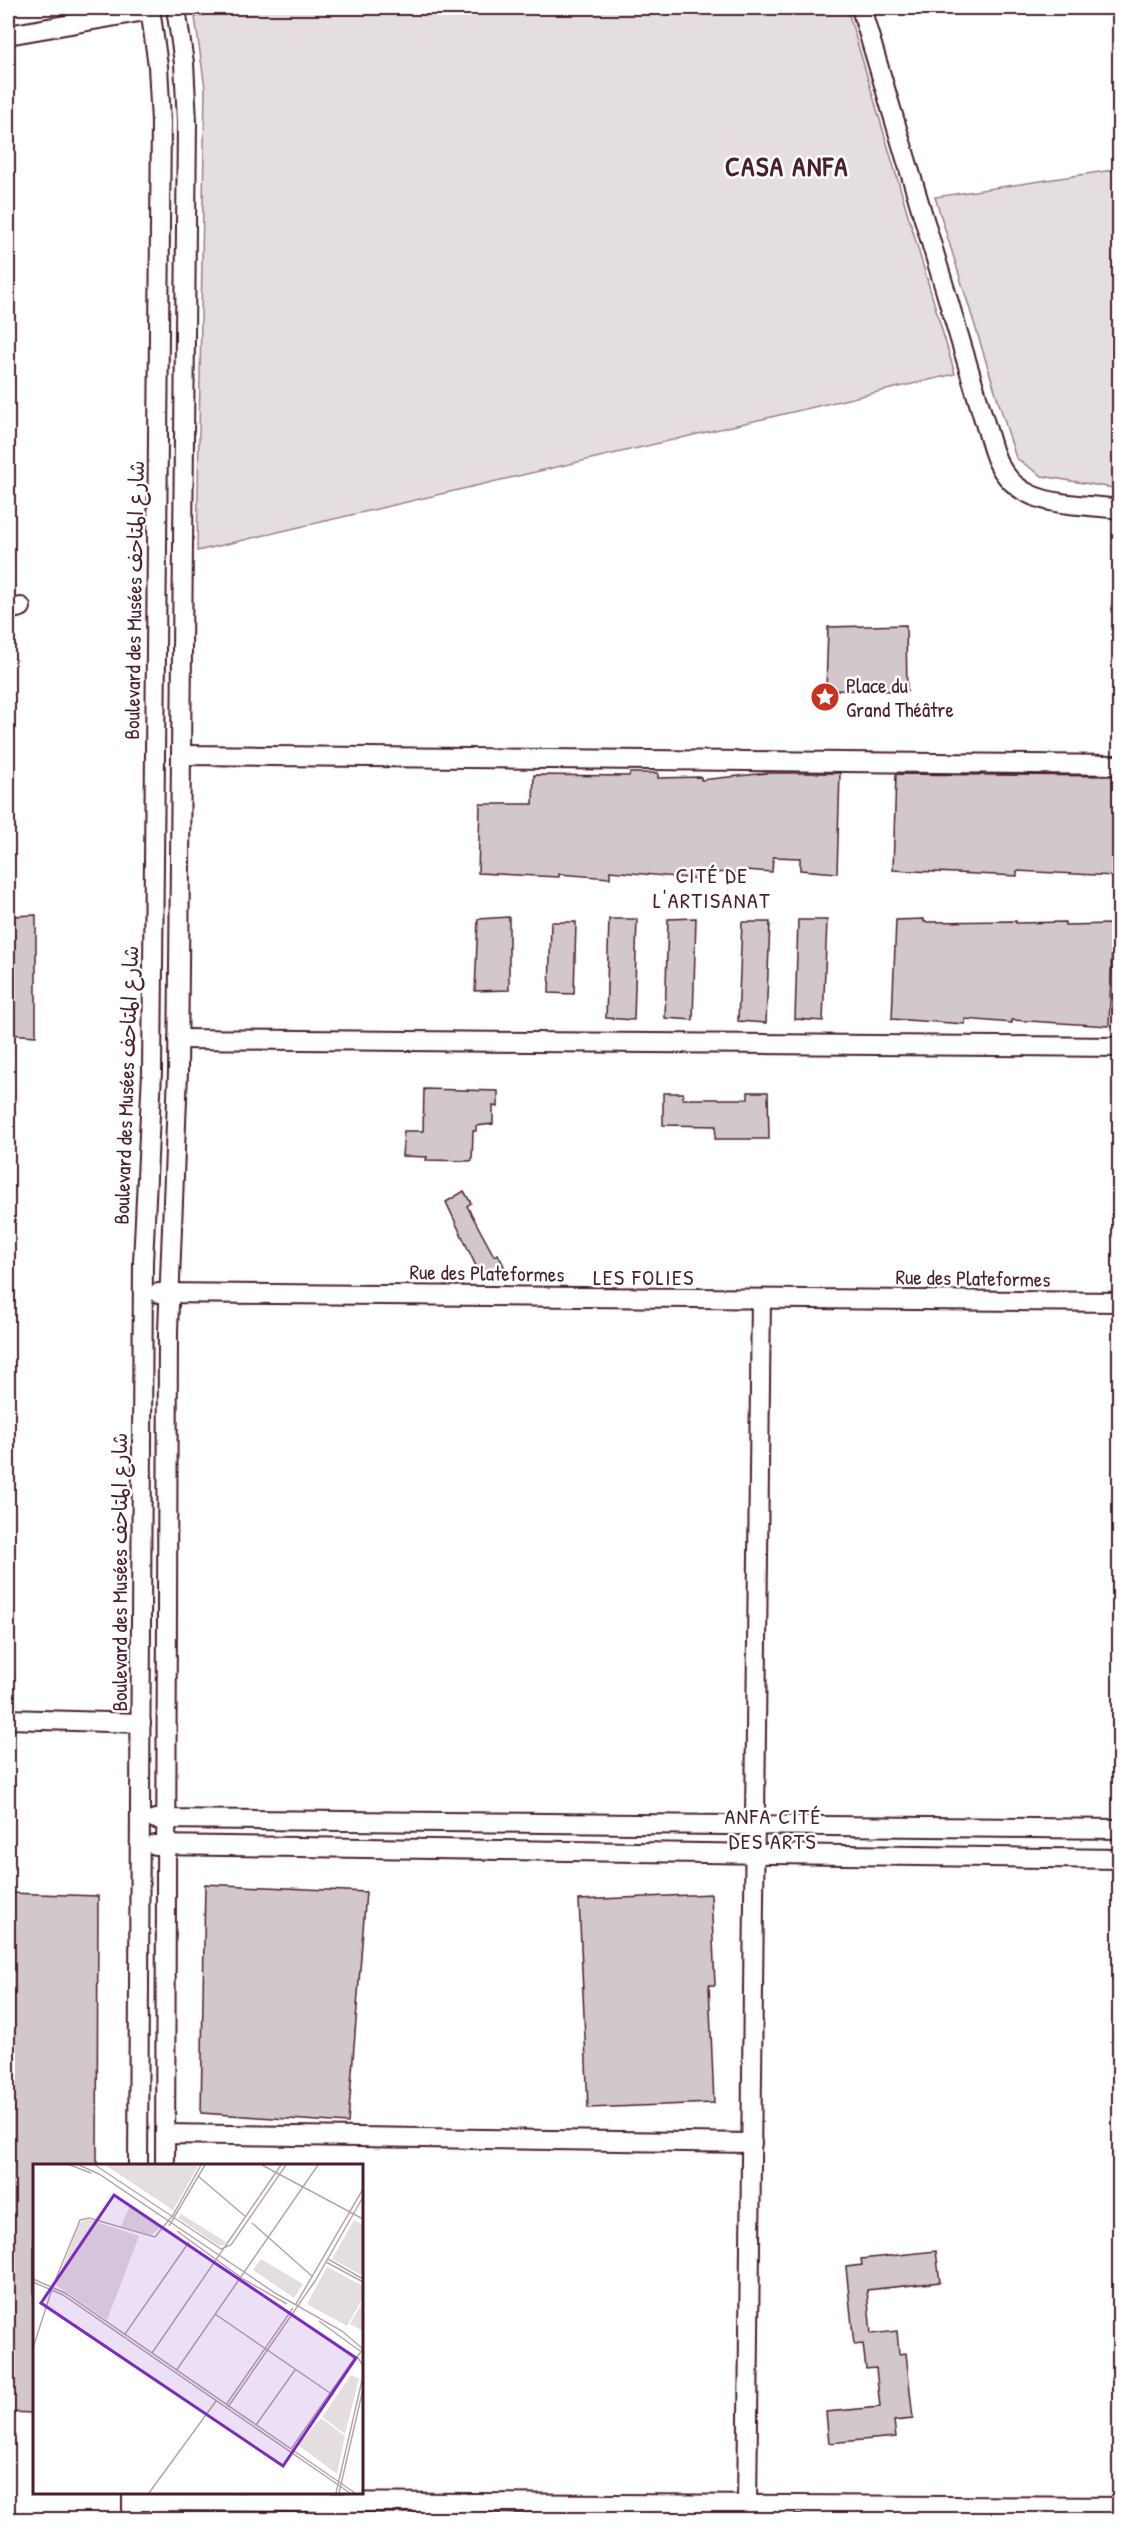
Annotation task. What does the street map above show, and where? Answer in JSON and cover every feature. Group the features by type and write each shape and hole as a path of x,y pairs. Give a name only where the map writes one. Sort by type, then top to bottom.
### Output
{"street":[{"path":"165,2164 169,1293 178,1040 187,122 184,63 177,8"},
{"path":"861,8 1001,471 1016,487 1035,498 1119,509"},
{"path":"8,35 150,9"},
{"name":"Boulevard des Musées شارع المتاحف","path":"138,2164 143,1293 152,1072 161,131 158,66 150,9"},
{"path":"181,755 1119,765"},
{"path":"178,1040 1119,1047"},
{"name":"Rue des Plateformes","path":"143,1293 1119,1302"},
{"path":"747,2506 761,1299"},
{"path":"8,1719 141,1723"},
{"path":"141,1819 1119,1829"},
{"path":"141,1845 1119,1859"},
{"path":"165,2134 752,2143"},
{"path":"132,2520 132,2497 747,2506 1119,2506"},
{"path":"158,2520 159,2497"}],"shaded area":[{"path":"235,8 847,8 955,374 197,551 205,88 195,17"},
{"path":"1120,169 1119,489 1042,476 1016,458 935,197"}],"building":[{"path":"906,625 907,691 826,690 828,627"},
{"path":"630,773 658,773 658,778 701,777 701,780 767,773 840,773 837,873 800,870 800,858 773,857 772,872 746,870 746,872 698,873 698,879 610,871 610,878 559,874 559,877 478,873 480,804 533,804 534,775 629,776"},
{"path":"896,774 1117,776 1115,876 1017,871 1017,876 893,870"},
{"path":"36,915 36,1036 8,1034 8,916"},
{"path":"509,917 509,990 475,991 478,919"},
{"path":"696,918 693,1020 665,1018 668,919"},
{"path":"609,919 637,919 634,1020 606,1018"},
{"path":"924,919 924,922 1016,921 1016,923 1065,922 1065,925 1113,924 1109,1026 1012,1020 1012,1023 965,1019 965,1024 892,1019 896,920"},
{"path":"798,920 827,920 823,1021 795,1019"},
{"path":"551,922 576,922 574,994 549,993"},
{"path":"742,922 770,922 766,1023 738,1021"},
{"path":"424,1089 498,1091 498,1107 493,1106 493,1124 476,1126 476,1131 473,1131 472,1161 426,1160 427,1157 402,1156 404,1131 423,1131"},
{"path":"748,1092 768,1092 769,1139 715,1139 716,1126 663,1125 663,1093 683,1093 683,1099 748,1099"},
{"path":"464,1191 471,1203 467,1206 494,1256 498,1254 504,1266 482,1279 446,1202"},
{"path":"205,1884 366,1892 348,2123 201,2113"},
{"path":"8,1893 98,1896 97,2164 33,2164 33,2413 8,2412"},
{"path":"711,1894 715,1985 709,1985 714,2103 588,2108 579,1900"},
{"path":"936,2251 940,2282 867,2290 871,2334 897,2331 899,2354 906,2353 913,2419 894,2421 896,2437 829,2443 826,2412 880,2407 876,2368 866,2369 863,2344 854,2345 846,2267 862,2265 861,2259"}],"place":[{"name":"Place du Grand Théâtre","path":"825,697"}],"district":[{"name":"CASA ANFA","path":"787,166"},
{"name":"CITÉ DE L'ARTISANAT","path":"712,888"},
{"name":"LES FOLIES","path":"644,1277"},
{"name":"ANFA CITÉ DES ARTS","path":"773,1829"}]}
